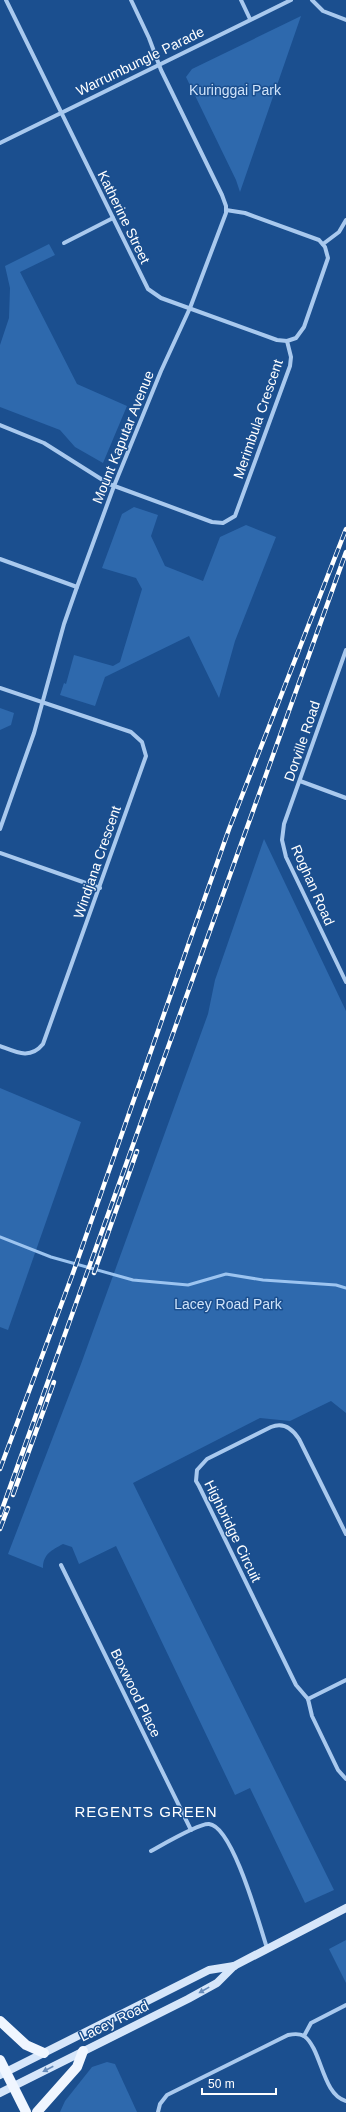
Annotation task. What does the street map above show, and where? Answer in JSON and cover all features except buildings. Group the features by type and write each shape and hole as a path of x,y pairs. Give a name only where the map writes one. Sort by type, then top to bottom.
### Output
{"main road":[{"path":"0,2021 26,2045 44,2053"},
{"path":"37,2112 77,2067 83,2051"},
{"path":"0,2060 3,2074 13,2087 26,2112"}],"street":[{"name":"Katherine Street","path":"6,0 148,289 155,296 277,340 287,342"},
{"path":"131,0 149,38 159,65 222,195 226,210 251,215 315,238 323,244 341,229 346,220"},
{"path":"241,0 250,20"},
{"name":"Warrumbungle Parade","path":"0,143 291,0"},
{"path":"312,0 323,12 346,20"},
{"name":"Mount Kaputar Avenue","path":"0,829 43,704 64,624 77,587 114,486 161,371 190,308 226,210"},
{"path":"64,243 113,218"},
{"name":"Merimbula Crescent","path":"114,486 212,522 223,523 232,519 238,511 290,366 287,342 296,338 304,327 327,263 328,254 323,244"},
{"path":"0,425 44,443 114,486"},
{"path":"0,559 77,587"},
{"name":"Dorville Road","path":"282,840 284,824 346,650"},
{"name":"Windjana Crescent","path":"0,688 43,704 131,732 140,738 144,745 144,761 100,888 43,1044 36,1051 25,1054 0,1046"},
{"path":"300,781 346,798"},
{"name":"Roghan Road","path":"282,840 286,857 346,982"},
{"path":"0,853 100,888"},
{"name":"Highbridge Circuit","path":"346,1534 299,1439 286,1427 279,1425 271,1427 207,1459 197,1470 196,1480 296,1684 308,1699 312,1716 338,1770 346,1779"},
{"name":"Boxwood Place","path":"61,1565 191,1830"},
{"path":"308,1699 346,1680"},
{"path":"151,1850 191,1830 209,1824 221,1831 249,1890 268,1949"},
{"name":"Lacey Road","path":"3,2074 209,1970 234,1966 346,1908"},
{"name":"Lacey Road","path":"0,2093 217,1983 234,1966"},
{"path":"304,2036 311,2023 346,2005"},
{"path":"158,2112 160,2104 167,2095 288,2035 304,2036 310,2043 334,2094 346,2101"}],"green space":[{"name":"Kuringgai Park","path":"301,16 240,192 236,180 186,77 192,69"},
{"path":"49,244 55,255 20,272 77,384 127,406 103,463 75,447 60,430 0,407 0,345 9,318 10,288 5,266"},
{"path":"134,507 158,515 151,536 165,566 203,581 220,537 246,525 276,537 235,641 219,698 189,636 105,677 95,706 60,695 64,683 66,684 74,655 113,666 120,662 142,589 136,578 102,568 122,514"},
{"path":"0,708 14,713 11,725 0,730"},
{"name":"Lacey Road Park","path":"264,839 346,1011 346,1413 331,1401 290,1421 260,1418 133,1483 334,1890 305,1903 250,1788 235,1795 116,1546 79,1564 72,1547 63,1544 46,1556 43,1563 43,1568 8,1554 81,1364 208,1014 215,980"},
{"path":"0,1088 81,1122 8,1330 0,1327"},
{"path":"346,1940 346,1983 329,1949"},
{"path":"107,2062 115,2064 137,2112 60,2112 65,2101 92,2067"}],"waterway":[{"path":"0,1237 51,1257 133,1280 188,1285 226,1274 263,1280 336,1285 346,1288"}],"railway":[{"path":"0,1469 73,1273 229,829 346,529"},
{"path":"0,1515 346,552"},
{"path":"94,1273 137,1151"},
{"path":"13,1495 54,1382"},
{"path":"0,1529 8,1508"}],"district":[{"name":"REGENTS GREEN","path":"146,1811"}]}
